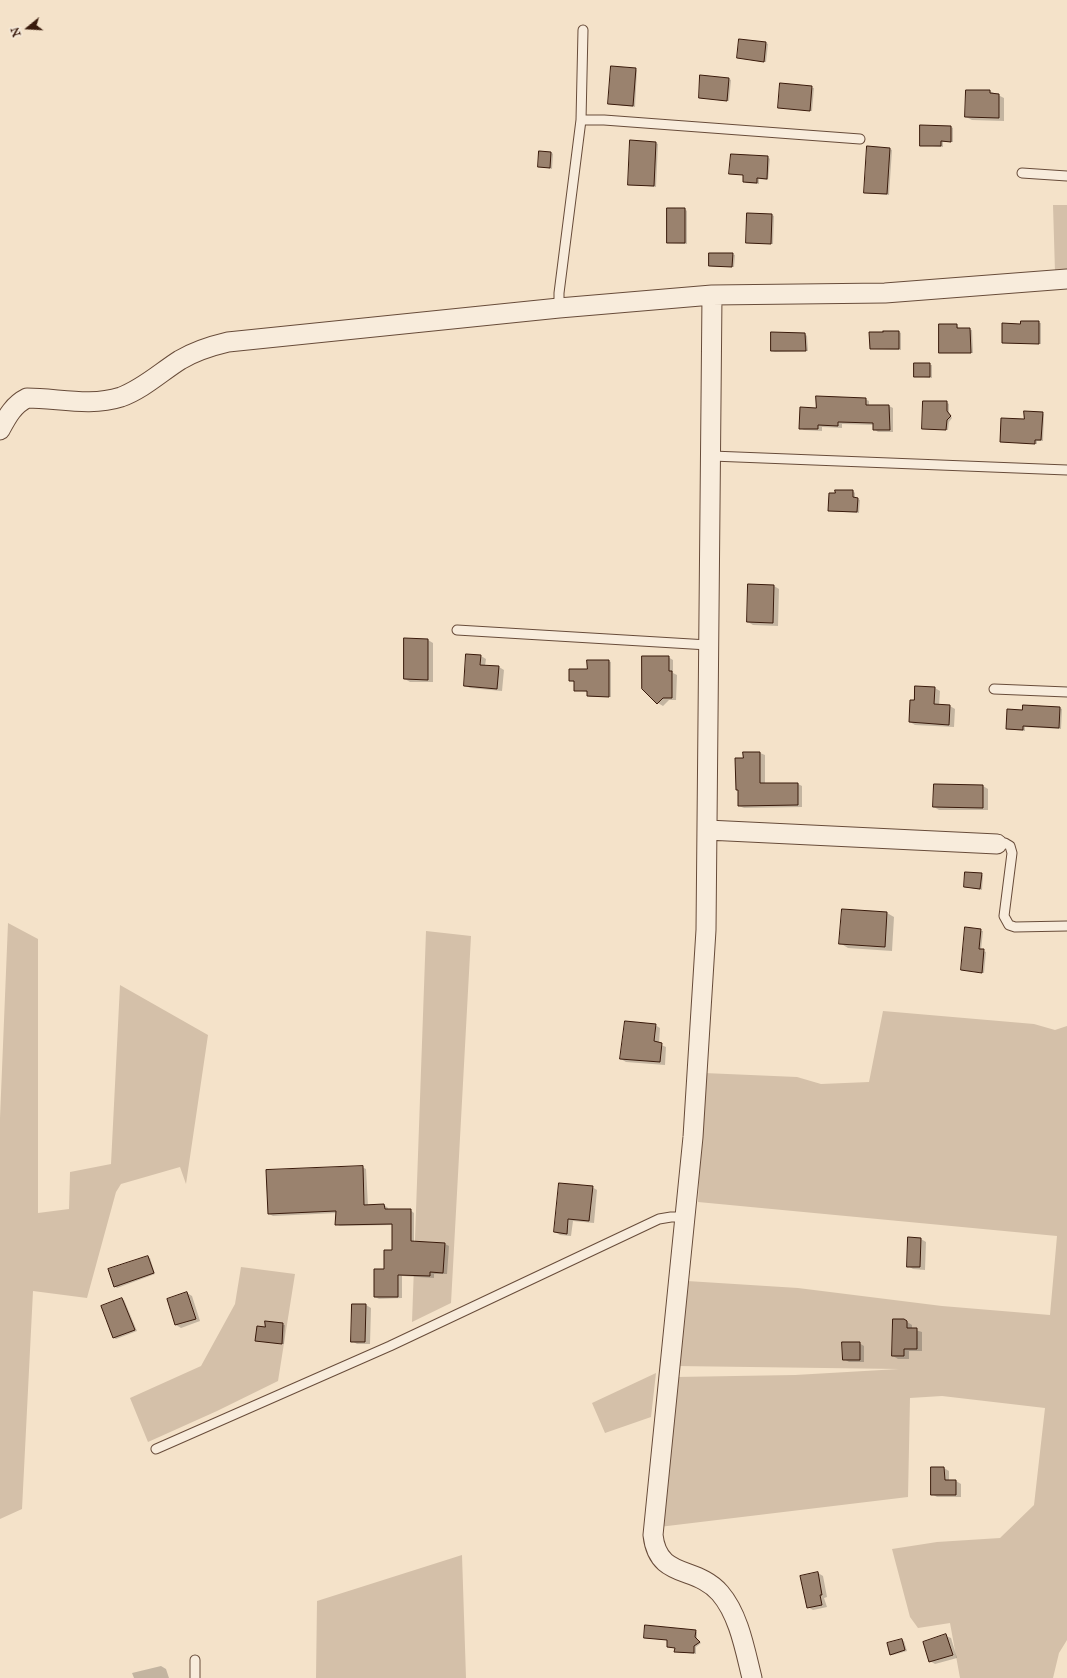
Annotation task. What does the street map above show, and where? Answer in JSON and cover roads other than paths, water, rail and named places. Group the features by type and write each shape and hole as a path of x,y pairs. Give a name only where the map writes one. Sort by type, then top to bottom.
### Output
{"street":[{"path":"0,429 18,403 27,398 90,402 119,397 147,383 180,360 210,346 250,340 559,308 712,295 885,292 1067,279"},
{"path":"712,295 712,456 704,975 686,1217 653,1527 654,1542 662,1561 707,1582 724,1597 736,1623 752,1678"},
{"path":"707,830 997,844"}],"lane":[{"path":"559,308 559,293 581,120 583,30"},
{"path":"581,120 612,120 860,139"},
{"path":"1022,173 1067,176"},
{"path":"712,456 1067,470"},
{"path":"456,630 708,645"},
{"path":"994,689 1067,692"},
{"path":"997,844 1005,843 1010,846 1012,853 1004,916 1009,925 1015,927 1067,926"},
{"path":"156,1449 390,1346 659,1219 686,1217"},
{"path":"195,1660 195,1678"}]}
